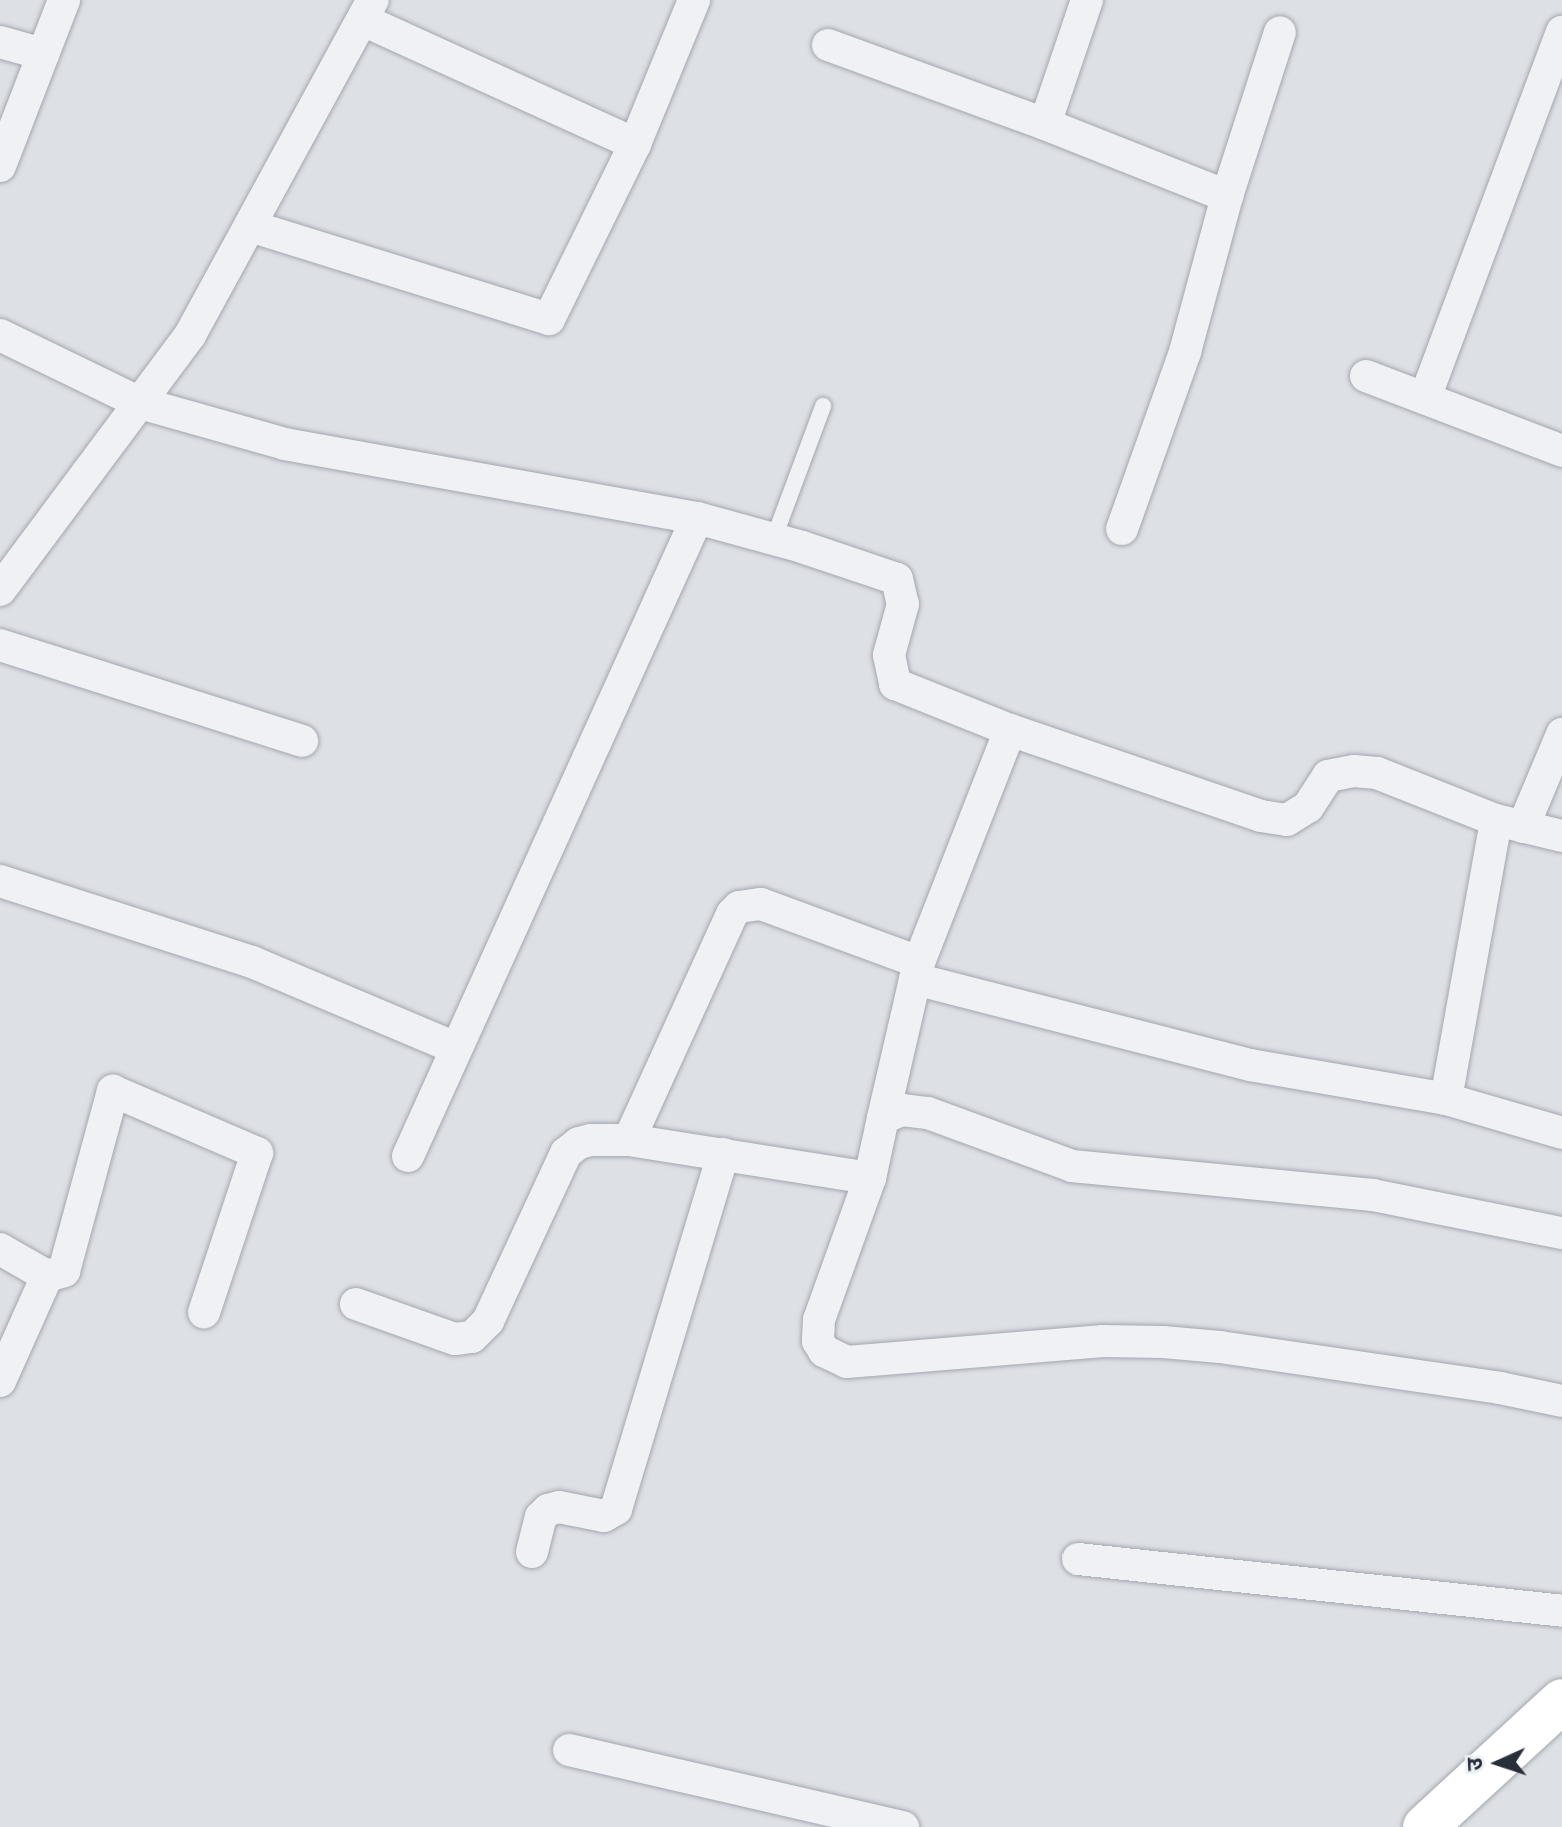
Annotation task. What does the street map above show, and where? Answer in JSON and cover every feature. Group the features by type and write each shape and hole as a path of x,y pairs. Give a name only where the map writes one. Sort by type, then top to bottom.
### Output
{"street":[{"path":"0,166 64,0"},
{"path":"250,226 549,319 635,144 694,0"},
{"path":"1045,124 1087,0"},
{"path":"0,590 190,335 368,10 635,144"},
{"path":"1122,529 1185,352 1227,196 1280,32"},
{"path":"1425,398 1562,32"},
{"path":"0,42 43,54"},
{"path":"828,45 1045,124 1227,196"},
{"path":"0,335 140,403 285,444 697,518 774,538 897,579 903,604 889,655 895,684 906,691 1010,730 1261,816 1287,820 1308,807 1328,776 1354,771 1377,773 1510,823 1562,836"},
{"path":"1366,376 1562,451"},
{"path":"408,1156 697,518"},
{"path":"0,645 302,741"},
{"path":"1010,730 917,971 870,1178 819,1320 818,1341 829,1357 847,1362 1103,1341 1163,1342 1298,1358 1500,1388 1562,1401"},
{"path":"1446,1099 1510,823 1562,734"},
{"path":"0,881 252,962 456,1048"},
{"path":"629,1140 732,914 739,907 761,904 917,971 1250,1065 1446,1099 1562,1133"},
{"path":"0,1249 47,1276 64,1271 113,1091 257,1153 204,1312"},
{"path":"883,1118 902,1110 928,1113 1072,1166 1373,1195 1562,1233"},
{"path":"356,1304 455,1339 472,1337 488,1321 566,1153 579,1143 591,1140 629,1140 870,1178"},
{"path":"532,1552 541,1517 548,1510 559,1507 604,1516 616,1509 723,1154"},
{"path":"0,1381 47,1276"},
{"path":"1078,1559 1562,1611"},
{"path":"1425,1827 1562,1701"},
{"path":"569,1750 797,1815 903,1827"}],"lane":[{"path":"774,538 823,406"}]}
